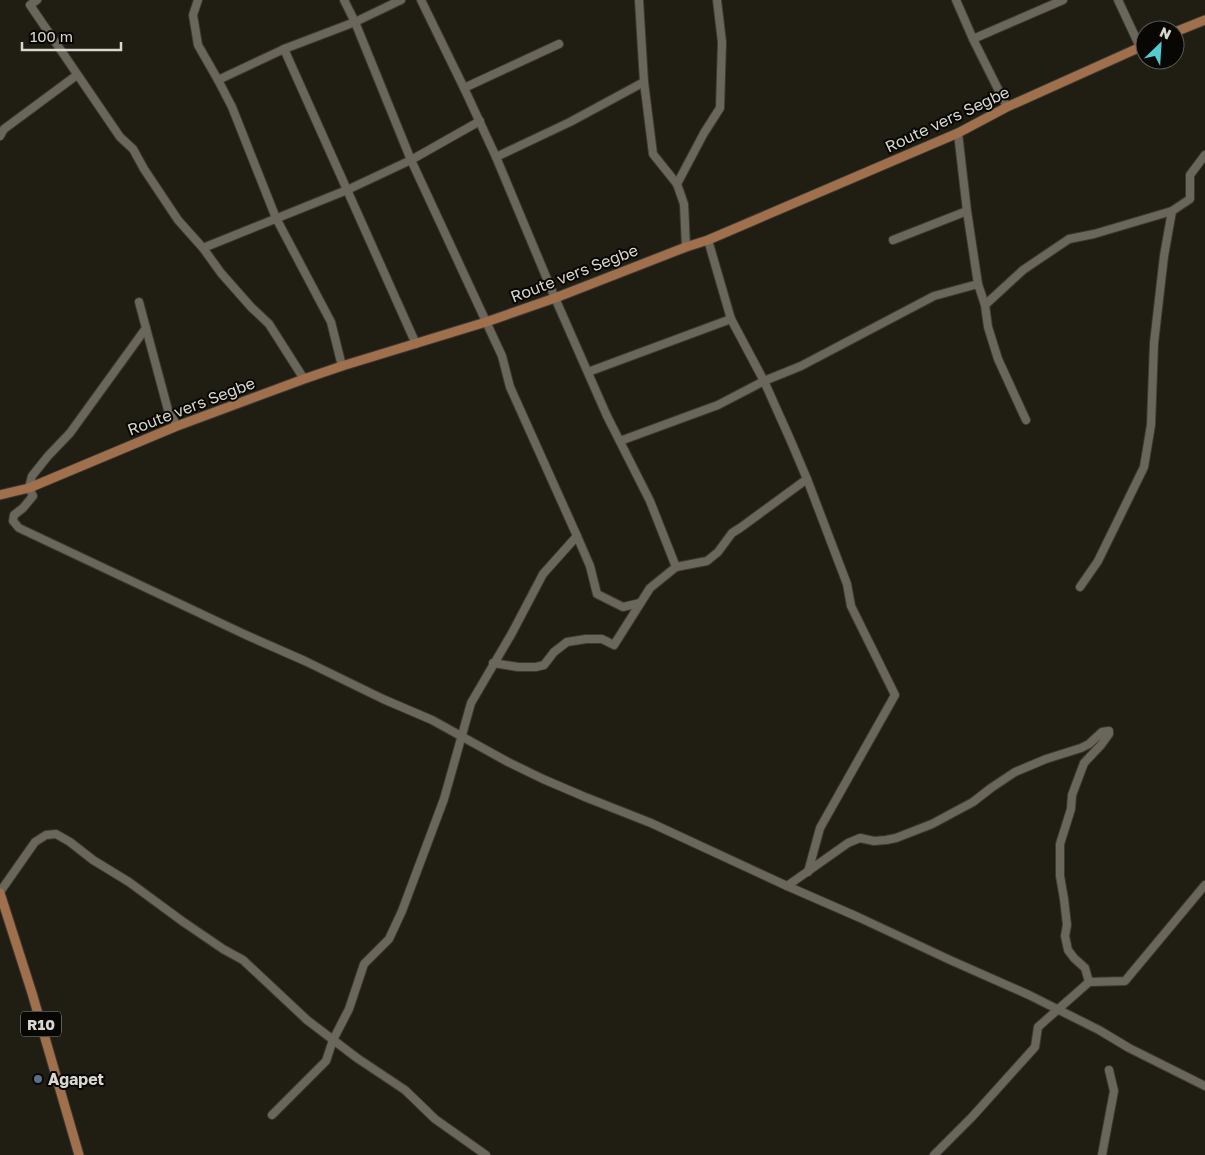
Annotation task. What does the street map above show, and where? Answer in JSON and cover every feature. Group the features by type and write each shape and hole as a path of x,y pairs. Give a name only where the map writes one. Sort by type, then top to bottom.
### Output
{"main road":[{"path":"1185,28 1205,20"},
{"name":"Route vers Segbe","path":"0,495 29,488 177,426 304,379 486,322 708,240 958,133 1007,107 1135,49"},
{"name":"R10","path":"0,892 32,993 79,1155"}],"street":[{"path":"37,0 30,6 120,137 133,149 178,220 251,307 269,324 304,379"},
{"path":"198,0 193,15 198,45 232,107 276,218 331,322 342,366"},
{"path":"344,0 355,22 411,160 502,356 510,386 590,566 597,594 623,607 640,603"},
{"path":"218,80 284,49 355,22 401,0"},
{"path":"421,0 480,121 606,416 650,501 676,567"},
{"path":"640,0 644,82 653,154 677,184 684,204 686,247"},
{"path":"677,184 704,133 720,108 722,42 717,0"},
{"path":"956,0 1007,107"},
{"path":"1040,0 1044,8"},
{"path":"973,39 1063,0"},
{"path":"1118,0 1135,33"},
{"path":"464,88 559,44"},
{"path":"284,49 416,344"},
{"path":"0,136 4,129 77,75"},
{"path":"496,157 570,122 644,82"},
{"path":"203,248 347,190 411,160 480,121"},
{"path":"958,133 978,284 985,305 988,327 998,359 1026,420"},
{"path":"985,305 1023,270 1069,239 1094,234 1172,211 1190,198 1190,175 1205,154"},
{"path":"893,240 967,211"},
{"path":"1080,587 1098,561 1144,467 1151,425 1154,343 1162,266 1172,211"},
{"path":"708,240 731,319 764,381 807,479 846,584 852,606 895,696 820,828 808,872"},
{"path":"620,441 718,405 764,381 801,366 934,296 978,284"},
{"path":"139,302 168,410 177,426"},
{"path":"588,372 731,319"},
{"path":"146,328 70,434 48,456 32,476 29,488 33,496 14,515 13,521 19,528 383,699 432,720 543,779 652,823 1029,995 1205,1086"},
{"path":"493,663 518,667 536,667 544,665 554,652 567,642 602,639 614,645 650,588 676,567 706,561 718,552 732,533 807,479"},
{"path":"272,1115 326,1061 333,1040 349,1009 364,964 389,939 402,911 444,799 471,703 512,633 543,574 577,536"},
{"path":"787,886 848,843 860,838 874,841 896,838 932,824 973,802 1015,772 1046,759 1081,748 1089,744 1102,732 1108,730 1109,734 1102,745 1084,763 1072,795 1071,809 1060,844 1060,876 1067,925 1065,936 1068,950 1085,968 1089,982"},
{"path":"0,892 35,842 46,835 56,834 129,882 223,949 243,960 307,1020 357,1058 405,1090 435,1119 486,1155"},
{"path":"934,1155 972,1117 1035,1047 1038,1027 1089,982 1125,980 1205,885"},
{"path":"1102,1155 1114,1091 1109,1070"}],"place":[{"name":"Agapet","path":"38,1079"}]}
